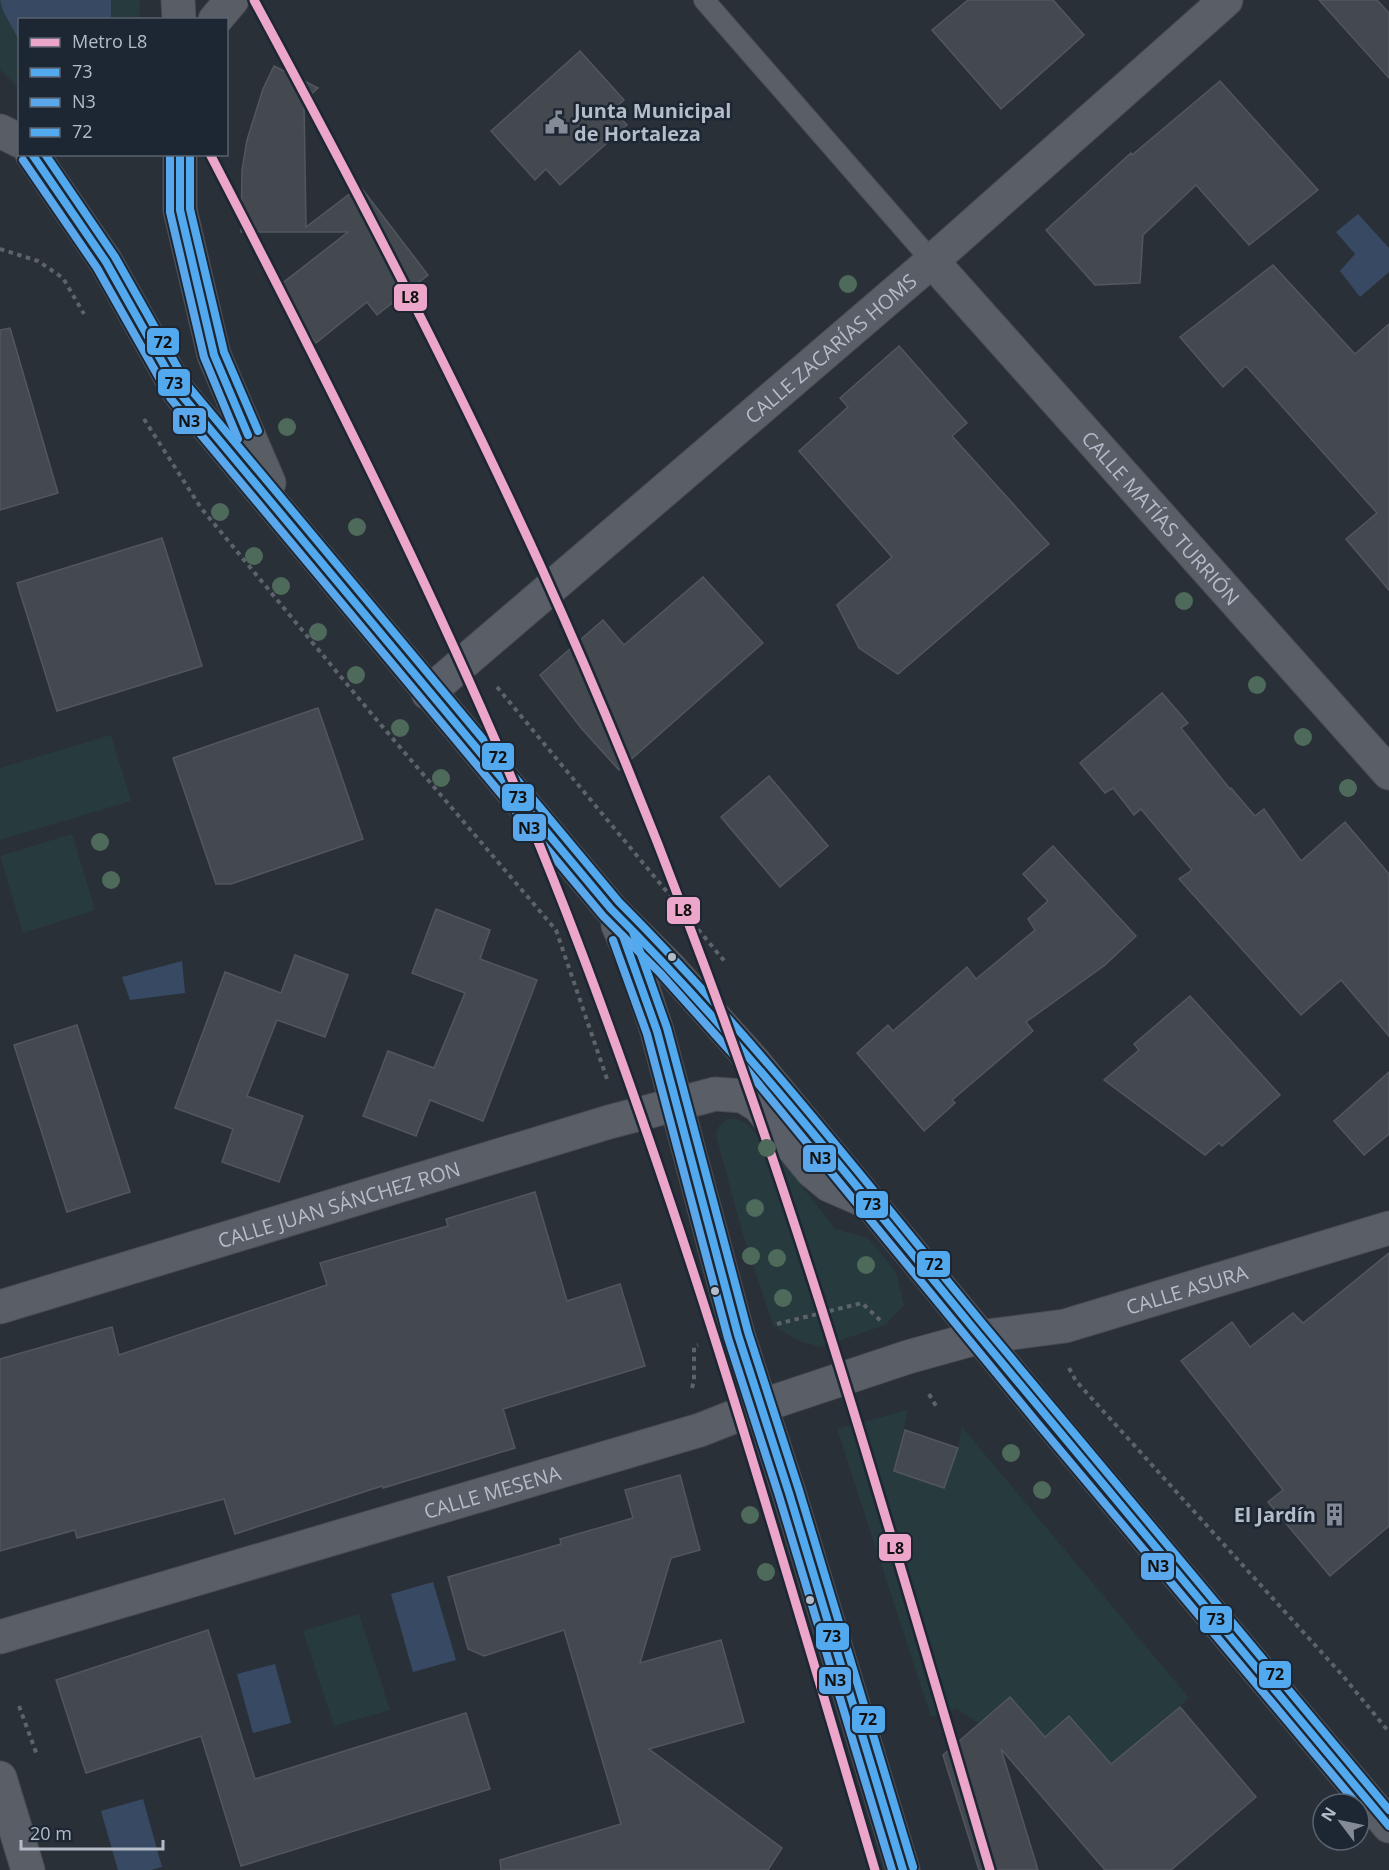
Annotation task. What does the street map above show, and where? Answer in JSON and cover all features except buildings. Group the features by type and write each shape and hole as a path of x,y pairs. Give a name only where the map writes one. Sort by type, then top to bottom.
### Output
{"street":[{"path":"178,0 179,18"},
{"path":"217,18 232,0"},
{"name":"CALLE ZACARÍAS HOMS","path":"428,693 932,261 1226,0"},
{"path":"33,156 106,262 179,392 428,693 611,909 668,966 755,1063 980,1337 1389,1826"},
{"path":"180,156 180,210 214,355 282,514"},
{"name":"CALLE MATÍAS TURRIÓN","path":"932,261 1389,773"},
{"path":"611,909 643,989 677,1103 738,1335 903,1870"},
{"name":"CALLE JUAN SÁNCHEZ RON","path":"0,1307 609,1122 715,1094 743,1096 759,1107 812,1171 829,1185 868,1202"},
{"name":"CALLE ASURA","path":"980,1337 1065,1326 1389,1228"},
{"name":"CALLE MESENA","path":"0,1637 700,1430 761,1406 908,1357 980,1337"},
{"path":"0,1778 28,1870"}],"lane":[{"path":"704,0 932,261"}],"path":[{"path":"0,249 38,261 63,279 88,322"},
{"path":"141,414 201,508 378,722 556,930 610,1087 600,1099 609,1122"},
{"path":"689,1397 694,1381 694,1347 771,1324 862,1303 885,1325 908,1357 936,1406"},
{"path":"1071,1359 1068,1366 1076,1381 1343,1676 1389,1732"}],"green space":[{"path":"0,0 140,0 139,18 18,18 18,87 0,69"},
{"path":"111,735 131,801 0,840 0,768"},
{"path":"72,834 95,910 23,933 0,856"},
{"path":"728,1119 736,1119 747,1124 790,1171 835,1229 868,1238 896,1272 904,1305 885,1325 821,1347 799,1341 773,1325 742,1231 716,1135 719,1126"},
{"path":"908,1410 894,1471 944,1488 958,1448 962,1427 1189,1698 1111,1764 1070,1717 1045,1737 980,1724 957,1709 931,1717 837,1429"},
{"path":"359,1614 390,1710 334,1726 303,1631"}],"water":[{"path":"0,0 111,0 111,18 18,18 18,38 3,11"},
{"path":"1358,214 1389,248 1389,272 1360,297 1340,271 1355,254 1336,232"},
{"path":"182,961 185,993 130,1000 122,977"},
{"path":"433,1582 456,1660 413,1672 391,1594"},
{"path":"275,1664 291,1723 253,1733 237,1674"},
{"path":"143,1799 162,1867 151,1870 118,1870 101,1811"}],"metro line":[{"name":"L8","path":"254,0 439,353 509,497 600,701 654,835 732,1041 773,1158 849,1394 990,1870"},
{"name":"L8","path":"211,156 398,527 485,716 565,909 651,1146 730,1386 875,1870"}],"transit line":[{"name":"73","path":"33,156 106,262 179,392 611,909 708,1011 800,1117 1080,1457 1389,1826"},
{"name":"72","path":"46,156 115,257 188,386 619,902 714,1003 805,1108 1389,1810"},
{"name":"N3","path":"170,156 170,212 204,357 238,439"},
{"name":"73","path":"180,156 180,210 214,355 248,435"},
{"name":"72","path":"190,156 190,209 224,352 258,431"},
{"name":"N3","path":"23,160 97,268 171,399 603,916 660,973 747,1070 1039,1425 1347,1792"},
{"name":"72","path":"633,932 667,1028 748,1332 799,1490 913,1867"},
{"name":"73","path":"623,936 657,1031 738,1335 789,1493 903,1870"},
{"name":"N3","path":"613,940 647,1034 728,1338 779,1496 892,1870"}],"place":[{"name":"Junta Municipal de Hortaleza","path":"556,122"},
{"name":"El Jardín","path":"1334,1514"}]}
